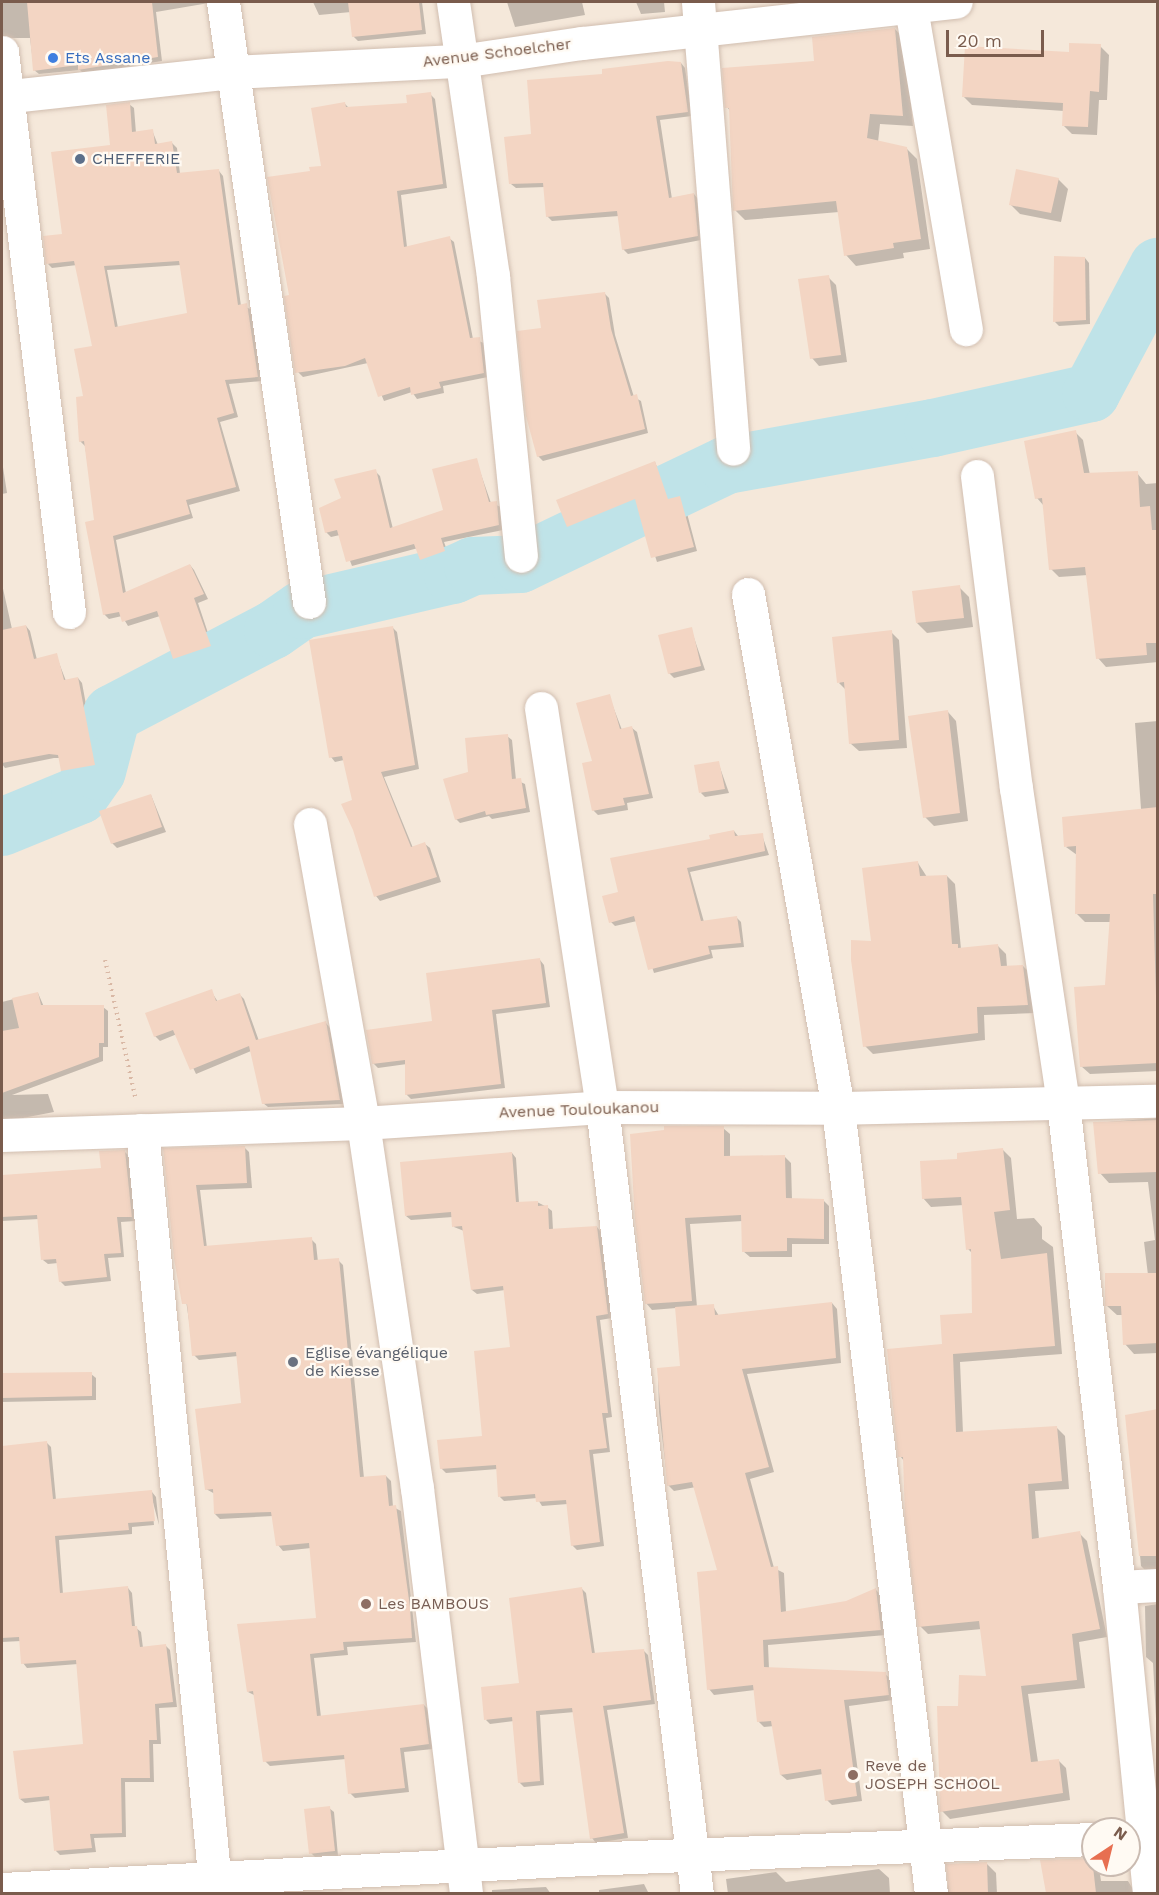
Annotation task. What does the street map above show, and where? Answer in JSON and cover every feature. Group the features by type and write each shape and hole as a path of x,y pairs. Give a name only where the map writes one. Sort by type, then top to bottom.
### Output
{"street":[{"path":"223,2 309,602"},
{"path":"453,2 493,276 521,556"},
{"name":"Avenue Schoelcher","path":"4,97 232,72 461,61 700,16 956,2"},
{"path":"910,4 966,329"},
{"path":"700,16 733,449"},
{"path":"2,52 4,97 69,612"},
{"path":"977,476 1016,788 1063,1103 1119,1587 1135,1817"},
{"path":"748,594 838,1107 931,1893"},
{"path":"541,708 602,1107 689,1855 697,1893"},
{"path":"310,824 363,1123 417,1488 465,1879"},
{"name":"Avenue Touloukanou","path":"2,1135 363,1123 602,1107 838,1107 1158,1101"},
{"path":"142,1130 215,1886"},
{"path":"1119,1587 1158,1585"},
{"path":"2,1889 465,1879 689,1855 1081,1839"},
{"path":"1141,1859 1149,1893"}],"path":[{"path":"105,960 142,1130"}],"shaded area":[{"path":"2,2 1157,2 1157,1893 2,1894"}],"building":[{"path":"27,2 152,2 158,57 78,70 78,65 33,71"},
{"path":"348,2 419,2 422,30 352,37"},
{"path":"895,28 903,116 870,114 867,138 907,147 921,239 893,243 894,248 844,256 836,201 733,211 729,108 725,108 722,68 814,61 812,37"},
{"path":"1069,43 1101,44 1099,92 1090,91 1088,127 1062,126 1063,103 962,97 965,46 1069,52"},
{"path":"668,61 681,62 688,112 656,116 669,198 694,193 698,236 622,250 617,211 546,217 543,183 509,184 504,137 531,134 527,80 602,74 602,69"},
{"path":"431,92 443,184 397,191 404,247 450,236 470,338 480,337 484,373 439,382 441,388 411,395 410,387 378,397 365,358 345,366 295,373 284,296 289,295 267,177 310,171 309,167 321,166 311,108 345,102 346,107 407,103 406,95"},
{"path":"130,102 132,132 153,129 155,144 172,141 177,173 219,169 238,305 247,303 258,377 225,380 234,413 217,418 236,487 186,500 190,514 113,536 123,593 190,564 204,594 194,598 211,646 173,659 157,611 122,622 119,612 103,615 85,522 94,520 84,441 79,442 76,397 83,396 74,349 92,346 74,261 46,264 43,236 62,234 51,152 110,145 106,105","holes":["179,261 187,313 115,327 104,266"]},
{"path":"1016,169 1059,178 1051,213 1009,205"},
{"path":"1054,256 1085,257 1086,320 1053,322"},
{"path":"829,275 841,355 810,359 798,279"},
{"path":"605,292 611,329 631,396 637,394 645,429 537,457 526,416 517,331 541,328 537,300"},
{"path":"1076,430 1084,473 1138,471 1140,507 1150,506 1152,530 1158,530 1158,643 1146,643 1147,655 1096,659 1085,567 1049,570 1042,498 1035,499 1024,441"},
{"path":"477,458 489,502 497,501 499,525 441,538 445,551 420,560 414,544 346,562 337,530 325,533 319,508 341,498 334,479 376,469 390,528 443,510 432,469"},
{"path":"655,461 668,499 680,496 694,547 651,558 635,499 567,527 556,500"},
{"path":"960,585 964,618 916,623 912,591"},
{"path":"26,625 34,659 57,653 64,680 78,677 95,765 61,771 58,755 49,754 2,763 2,630"},
{"path":"393,626 415,765 381,772 411,847 425,842 437,877 374,897 353,830 341,804 352,800 342,756 329,758 309,640"},
{"path":"692,627 701,666 668,674 658,635"},
{"path":"892,630 899,740 849,744 844,682 837,683 832,637"},
{"path":"610,694 620,729 632,726 649,794 623,798 625,805 592,811 582,763 592,761 576,703"},
{"path":"948,710 960,813 923,818 908,716"},
{"path":"508,734 512,779 521,778 526,808 486,815 485,811 455,820 443,779 468,772 465,738"},
{"path":"719,761 725,789 699,793 694,765"},
{"path":"151,794 162,827 111,844 99,811"},
{"path":"1158,807 1158,894 1153,894 1158,1063 1080,1067 1074,987 1105,985 1110,914 1075,914 1076,846 1064,847 1062,817"},
{"path":"734,830 735,836 763,833 765,851 687,868 701,921 737,916 741,943 708,946 710,954 648,970 634,916 609,923 602,896 618,892 610,858 710,839 709,835"},
{"path":"918,861 920,876 947,875 952,944 958,944 958,948 998,944 1001,966 1023,965 1028,1005 977,1007 978,1033 863,1047 851,960 851,940 871,941 862,868"},
{"path":"540,958 546,1003 492,1010 501,1084 405,1095 405,1060 372,1064 366,1030 432,1021 426,973"},
{"path":"212,989 216,1001 240,993 256,1040 326,1021 340,1100 262,1104 249,1046 190,1070 173,1030 154,1037 145,1013"},
{"path":"38,992 41,1005 104,1005 104,1043 99,1043 99,1057 2,1093 2,1031 19,1028 12,998"},
{"path":"1158,1120 1158,1172 1098,1174 1093,1122"},
{"path":"664,1126 724,1126 724,1156 785,1155 786,1198 824,1199 824,1239 787,1238 787,1251 742,1252 741,1215 685,1218 692,1301 645,1304 635,1221 630,1134 664,1130"},
{"path":"245,1146 247,1183 196,1185 204,1246 312,1237 314,1260 339,1258 360,1477 386,1475 389,1506 396,1505 410,1607 412,1638 343,1642 344,1650 310,1654 317,1716 424,1704 429,1744 400,1748 405,1788 348,1794 344,1755 263,1762 253,1691 247,1692 237,1624 316,1618 309,1543 276,1546 271,1512 214,1514 213,1489 205,1490 195,1409 241,1403 236,1352 192,1356 187,1304 182,1304 174,1259 163,1148"},
{"path":"1003,1148 1010,1210 994,1212 1001,1259 1047,1253 1055,1346 953,1354 956,1432 1057,1426 1062,1481 1028,1484 1032,1539 1080,1531 1100,1629 1072,1634 1077,1680 1021,1686 1031,1762 1059,1759 1063,1793 940,1812 937,1706 958,1706 959,1675 986,1676 979,1621 918,1627 905,1519 903,1457 898,1457 887,1349 942,1344 940,1315 972,1313 971,1249 966,1250 961,1197 922,1199 920,1161 957,1159 957,1153"},
{"path":"125,1150 132,1217 117,1217 121,1253 104,1254 107,1277 59,1282 56,1259 41,1260 37,1215 2,1217 2,1175 101,1168 99,1151"},
{"path":"512,1152 516,1202 538,1201 538,1206 548,1205 549,1229 597,1226 608,1314 596,1316 608,1413 602,1413 607,1448 589,1450 600,1542 571,1546 566,1500 536,1502 535,1494 498,1497 496,1465 440,1469 437,1440 482,1436 474,1351 510,1347 503,1286 471,1290 462,1226 452,1227 451,1212 405,1216 400,1162"},
{"path":"1105,1273 1158,1273 1158,1343 1123,1345 1121,1306 1105,1306"},
{"path":"832,1302 836,1358 742,1369 769,1467 745,1473 771,1567 778,1566 781,1612 846,1601 876,1588 881,1630 763,1640 764,1667 886,1672 889,1695 844,1700 857,1796 825,1801 821,1769 780,1775 771,1721 757,1722 753,1685 707,1690 697,1572 717,1570 692,1482 667,1486 657,1368 680,1366 675,1307 714,1304 715,1315"},
{"path":"92,1372 92,1396 2,1398 2,1373"},
{"path":"1158,1409 1158,1556 1139,1556 1125,1415"},
{"path":"47,1441 53,1499 152,1490 155,1521 128,1523 129,1530 55,1536 60,1593 128,1586 132,1626 137,1626 140,1647 166,1644 173,1702 155,1704 157,1740 149,1740 150,1778 121,1778 122,1833 90,1834 92,1848 54,1851 49,1796 19,1799 13,1751 83,1744 76,1660 21,1664 19,1637 2,1638 2,1446"},
{"path":"582,1587 592,1653 644,1649 651,1700 603,1706 624,1833 590,1839 572,1708 536,1711 540,1781 518,1783 512,1717 484,1720 481,1687 519,1683 509,1598"},
{"path":"330,1806 335,1851 309,1854 304,1809"},
{"path":"1081,1858 1081,1877 1094,1877 1096,1893 1046,1893 1040,1860"},
{"path":"987,1862 988,1893 949,1893 946,1864"}],"waterway":[{"path":"2,827 80,795 97,771 112,714 273,630 302,610 453,575 473,566 520,564 727,465 933,428 1091,393 1158,267"}],"place":[{"name":"Ets Assane","path":"53,58"},
{"name":"CHEFFERIE","path":"80,159"},
{"name":"Eglise évangélique de Kiesse","path":"293,1362"},
{"name":"Les BAMBOUS","path":"366,1604"},
{"name":"Reve de JOSEPH SCHOOL","path":"853,1775"}]}
